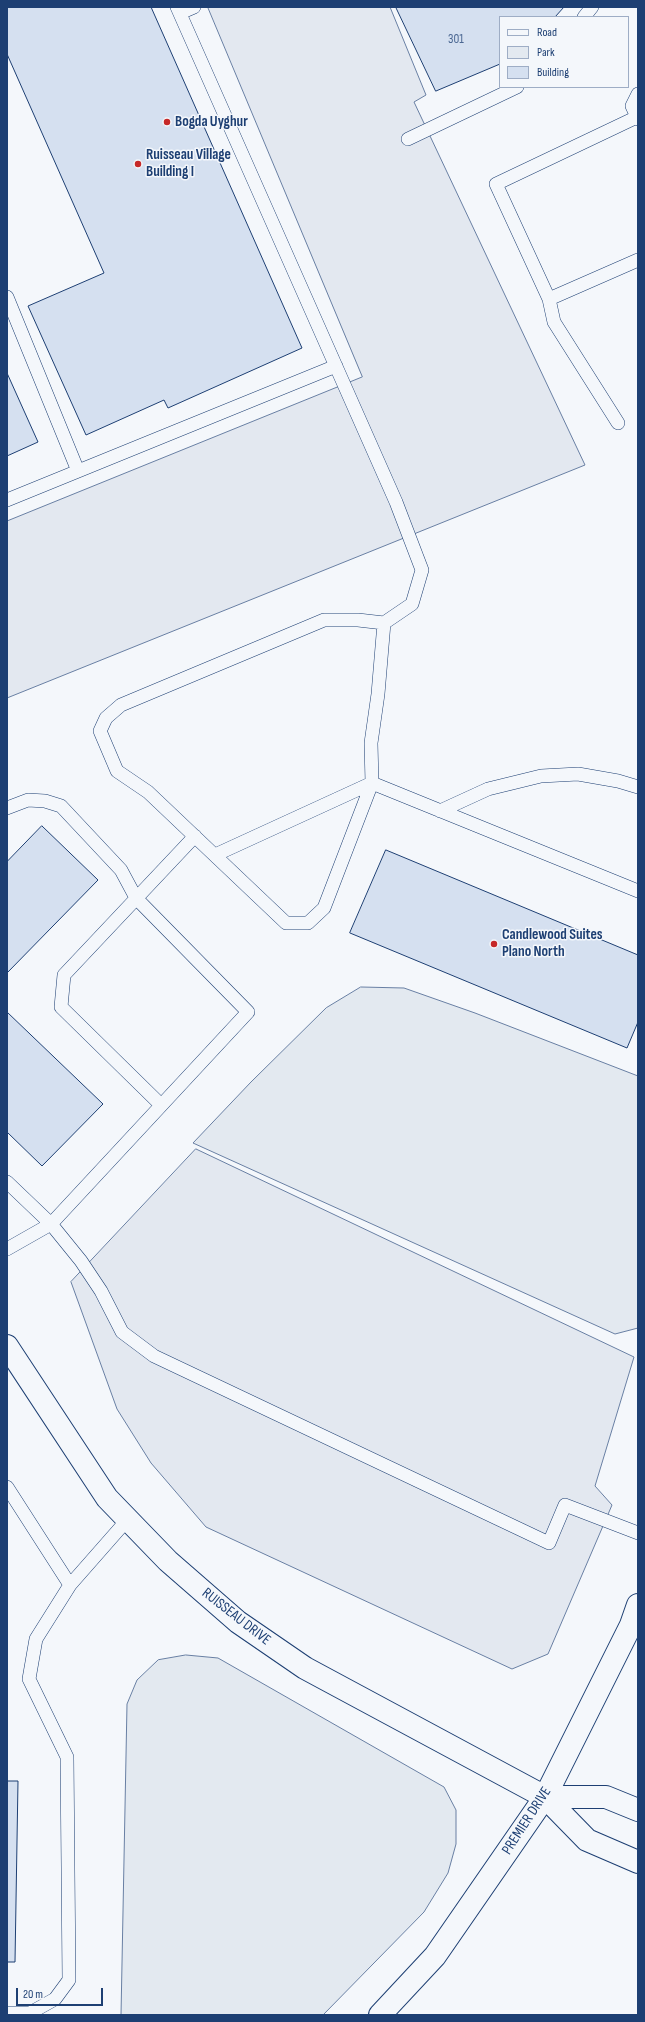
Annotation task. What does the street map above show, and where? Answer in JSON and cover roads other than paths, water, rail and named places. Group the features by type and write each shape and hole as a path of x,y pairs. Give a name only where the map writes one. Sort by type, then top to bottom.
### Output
{"street":[{"name":"RUISSEAU DRIVE","path":"7,1346 108,1498 168,1561 238,1622 305,1668 545,1797 587,1840 638,1862"},
{"name":"PREMIER DRIVE","path":"380,2015 435,1956 545,1797 631,1625 638,1605"},
{"name":"RUISSEAU DRIVE","path":"545,1797 606,1797 638,1810"}],"lane":[{"path":"194,7 178,10 396,502 422,570 412,604 384,623 358,620 324,620 121,705 106,718 100,732 117,771 148,792 286,923 308,923 324,908 372,783 371,743 378,694 384,623"},
{"path":"585,16 592,7"},
{"path":"408,139 515,88"},
{"path":"618,423 554,322 549,299 496,184 638,118 632,106 638,94"},
{"path":"549,299 638,260"},
{"path":"7,298 78,471"},
{"path":"7,500 336,366"},
{"path":"440,811 488,789 541,776 578,774 618,781 638,787"},
{"path":"215,855 372,783 638,891"},
{"path":"7,806 28,800 45,801 61,806 122,870 136,898 248,1012 51,1224 7,1249"},
{"path":"161,1105 61,1007 64,975 196,836"},
{"path":"7,1182 51,1224 101,1291 122,1332 154,1356 549,1543 565,1506 638,1533"},
{"path":"7,1489 70,1585"},
{"path":"7,2013 30,2013 55,1999 69,1980 66,1757 29,1679 36,1639 70,1585 128,1519"}],"place":[{"name":"Bogda Uyghur","path":"167,122"},
{"name":"Ruisseau Village Building I","path":"138,164"},
{"name":"Candlewood Suites Plano North","path":"494,944"}]}
